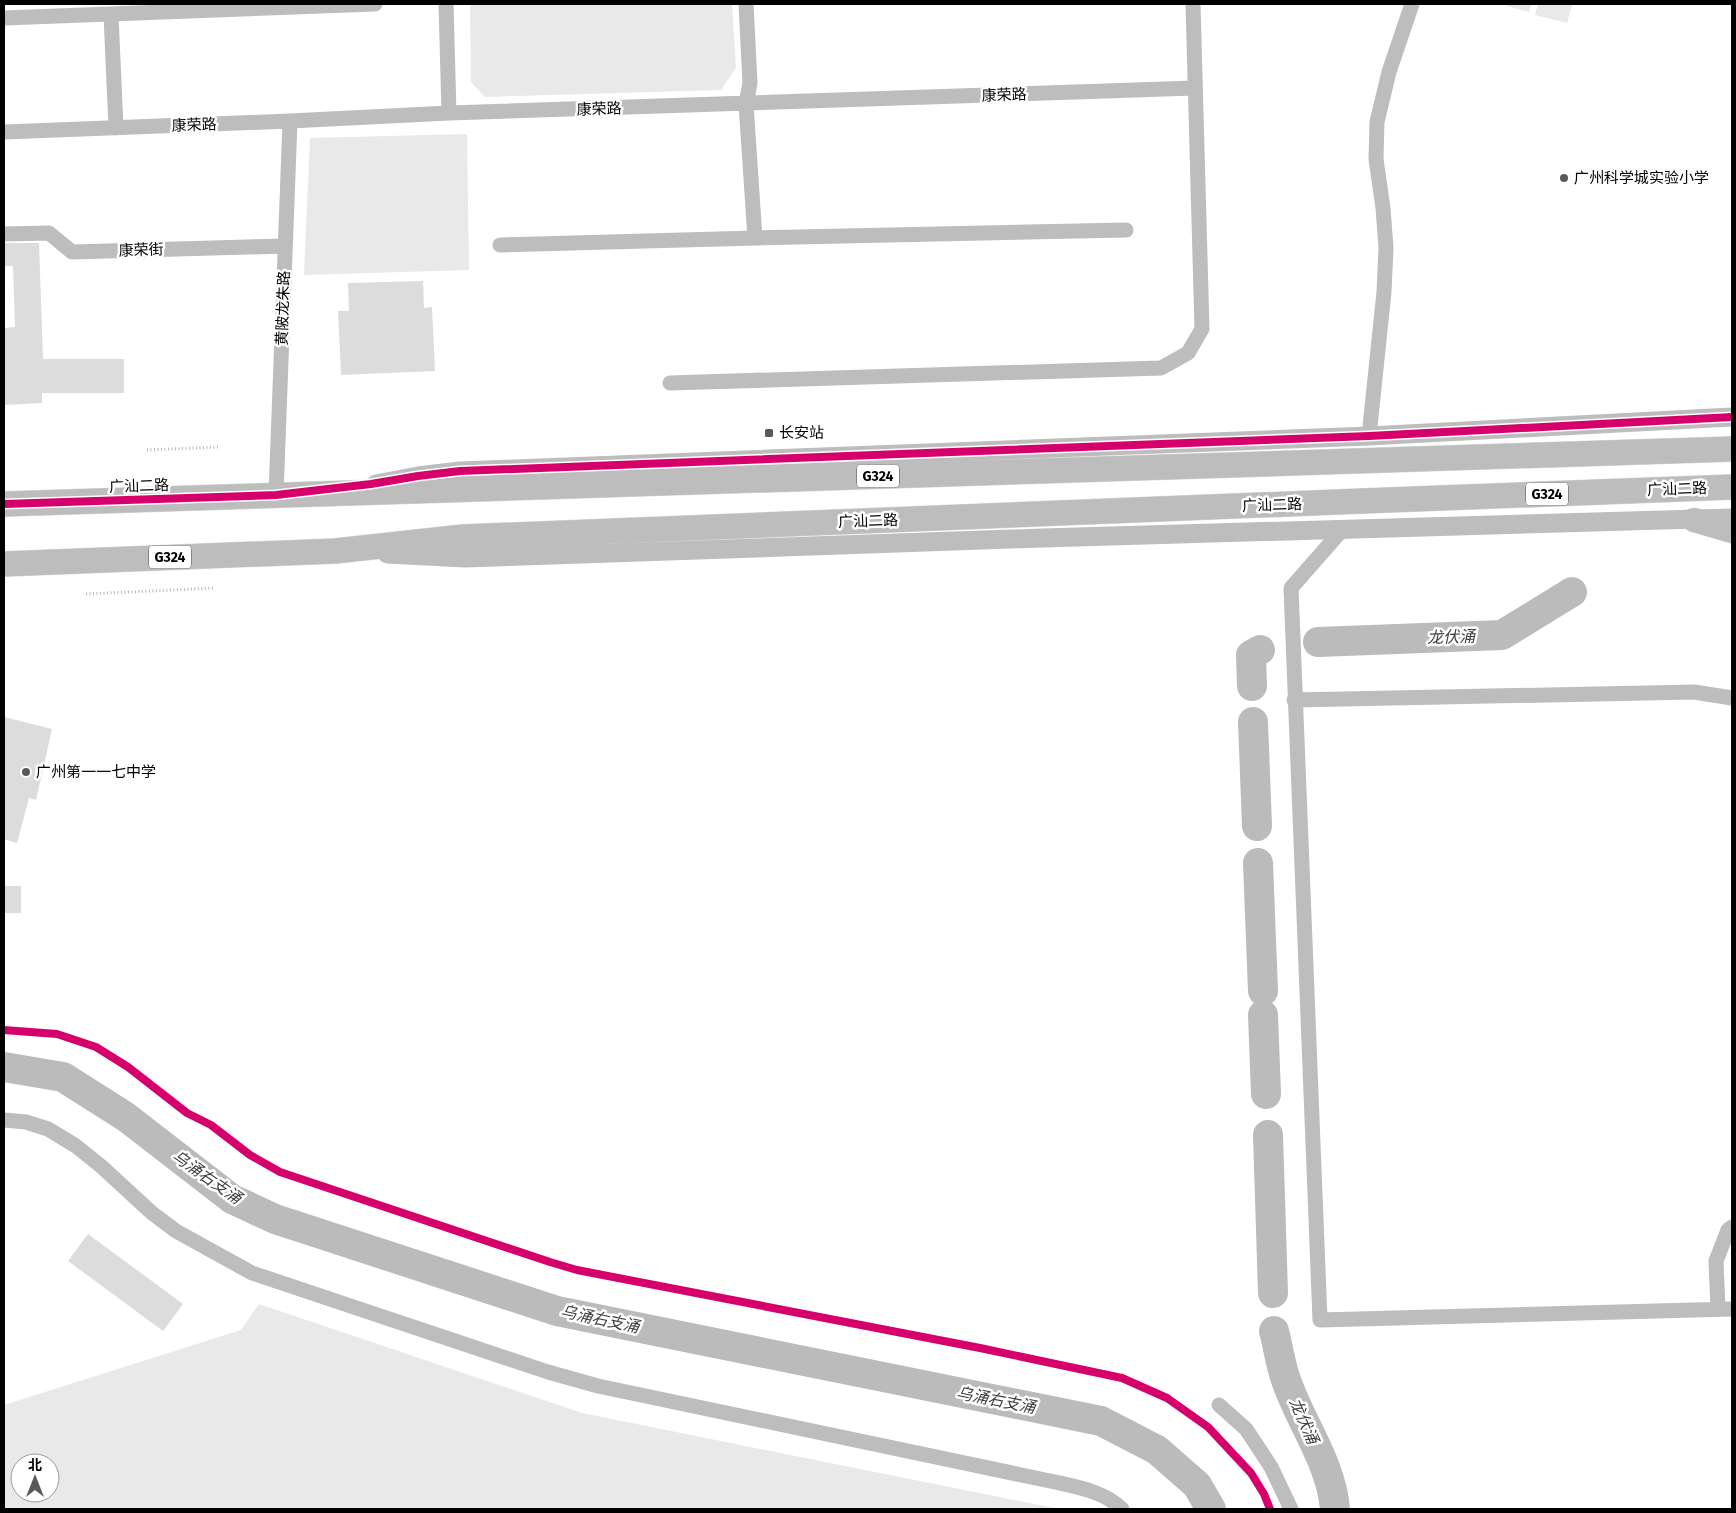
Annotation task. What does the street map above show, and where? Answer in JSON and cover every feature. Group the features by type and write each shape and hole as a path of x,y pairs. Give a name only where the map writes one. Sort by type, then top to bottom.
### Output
{"highway":[{"name":"广汕二路","path":"4,504 1732,448"},
{"name":"广汕二路","path":"4,564 335,551 464,537 1732,487"}],"main road":[{"path":"1694,520 1732,531"}],"street":[{"path":"4,18 112,15 188,7 375,4"},
{"path":"446,4 449,113"},
{"path":"746,4 750,83 746,104 755,238"},
{"path":"670,383 1161,368 1188,353 1202,330 1193,4"},
{"path":"1369,436 1384,292 1386,248 1376,158 1377,122 1389,72 1412,4"},
{"path":"112,15 116,128"},
{"name":"康荣路","path":"4,132 449,113 1194,88"},
{"name":"黄陂龙朱路","path":"276,495 290,121"},
{"path":"500,245 1126,230"},
{"name":"康荣街","path":"4,234 48,233 72,252 285,246"},
{"path":"276,495 460,471 1369,436 1732,417"},
{"path":"335,551 465,558 1732,518"},
{"path":"1342,530 1290,588 1320,1320 1725,1309 1716,1261 1728,1230 1732,1227"},
{"path":"1294,700 1694,692 1732,698"},
{"path":"4,1120 26,1122 55,1133 76,1146 102,1167 152,1213 176,1231 252,1273 538,1369 598,1386 1090,1490 1118,1504 1122,1509"},
{"path":"1219,1405 1246,1429 1271,1467 1291,1509"}],"path":[{"path":"147,450 219,447"},
{"path":"86,594 215,588"}],"shaded area":[{"path":"470,4 732,4 736,68 721,90 485,97 471,82"},
{"path":"1500,4 1531,4 1529,12"},
{"path":"1538,4 1572,5 1567,23 1535,15"},
{"path":"467,134 469,270 304,275 310,138"},
{"path":"259,1304 582,1413 1059,1509 4,1509 4,1405 241,1330"}],"building":[{"path":"4,243 39,243 43,359 124,359 124,393 42,393 42,403 4,405 4,328 15,327 13,266 4,266"},
{"path":"423,281 424,308 432,307 435,371 341,375 338,311 349,311 348,283"},
{"path":"4,717 52,729 36,800 29,798 17,843 4,839"},
{"path":"4,886 21,886 21,913 4,913"},
{"path":"88,1234 183,1304 163,1331 68,1261"}],"waterway":[{"name":"龙伏涌","path":"1318,642 1502,635 1572,592"},
{"name":"龙伏涌","path":"1252,686 1251,655 1260,650"},
{"name":"龙伏涌","path":"1253,722 1257,826"},
{"name":"龙伏涌","path":"1258,863 1263,991"},
{"name":"龙伏涌","path":"1263,1015 1266,1094"},
{"name":"乌涌右支涌","path":"4,1067 63,1077 126,1117 232,1199 275,1219 557,1311 1101,1421 1157,1450 1197,1485 1211,1509"},
{"name":"龙伏涌","path":"1268,1135 1273,1293"},
{"name":"龙伏涌","path":"1274,1331 1285,1377 1321,1458 1332,1491 1335,1509"}],"cycle path":[{"path":"4,504 276,495 460,471 1369,436 1732,417"},
{"path":"4,1030 57,1034 96,1047 128,1067 187,1113 211,1125 250,1155 280,1172 550,1262 577,1270 980,1348 1122,1378 1167,1398 1208,1427 1251,1473 1264,1494 1270,1509"}],"place":[{"name":"广州科学城实验小学","path":"1564,178"},
{"name":"长安站","path":"769,433"},
{"name":"广州第一一七中学","path":"26,772"}]}
